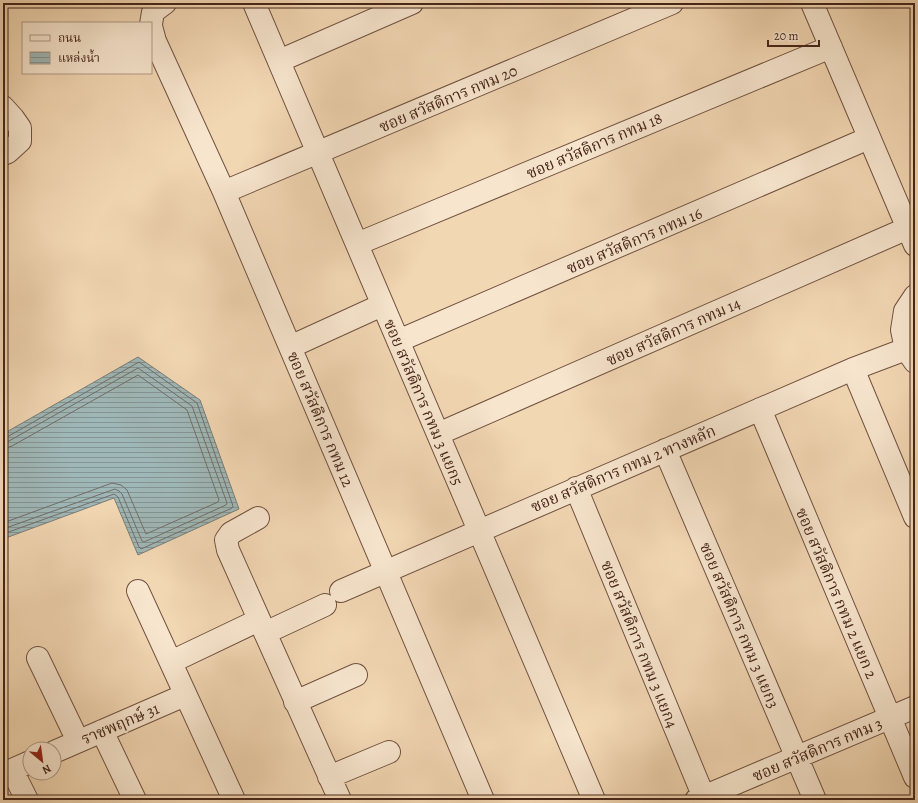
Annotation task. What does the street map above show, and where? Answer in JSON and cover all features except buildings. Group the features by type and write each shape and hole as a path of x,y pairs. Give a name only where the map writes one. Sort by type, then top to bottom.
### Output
{"street":[{"path":"152,30 153,12 165,3"},
{"name":"ซอย สวัสดิการ กทม 3 แยก5","path":"254,3 594,800"},
{"path":"279,61 412,3"},
{"name":"ซอย สวัสดิการ กทม 20","path":"224,192 672,3"},
{"path":"812,3 911,237"},
{"name":"ซอย สวัสดิการ กทม 12","path":"152,30 224,192 483,800"},
{"name":"ซอย สวัสดิการ กทม 18","path":"357,244 831,47"},
{"path":"3,107 20,128 20,141 8,152 3,154"},
{"name":"ซอย สวัสดิการ กทม 16","path":"398,342 870,138"},
{"name":"ซอย สวัสดิการ กทม 14","path":"438,434 911,237"},
{"path":"910,356 902,330 905,311 915,296"},
{"path":"290,347 382,305"},
{"name":"ซอย สวัสดิการ กทม 2 ทางหลัก","path":"341,590 853,369 910,356"},
{"path":"853,369 915,517"},
{"name":"ซอย สวัสดิการ กทม 2 แยก 2","path":"760,409 915,777"},
{"name":"ซอย สวัสดิการ กทม 3 แยก3","path":"665,450 815,800"},
{"name":"ซอย สวัสดิการ กทม 3 แยก4","path":"576,488 701,799"},
{"path":"258,518 232,533 226,540 228,550 340,800"},
{"path":"138,591 234,800"},
{"path":"171,662 262,626 324,605"},
{"path":"38,658 78,741"},
{"path":"296,702 356,674"},
{"name":"ราชพฤกษ์ 31","path":"62,748 186,695"},
{"name":"ซอย สวัสดิการ กทม 3","path":"701,799 915,707"},
{"path":"102,731 135,800"},
{"path":"329,777 388,752"},
{"path":"15,769 27,800"}],"water":[{"path":"138,357 200,400 239,509 138,555 114,498 3,539 3,434"}]}
